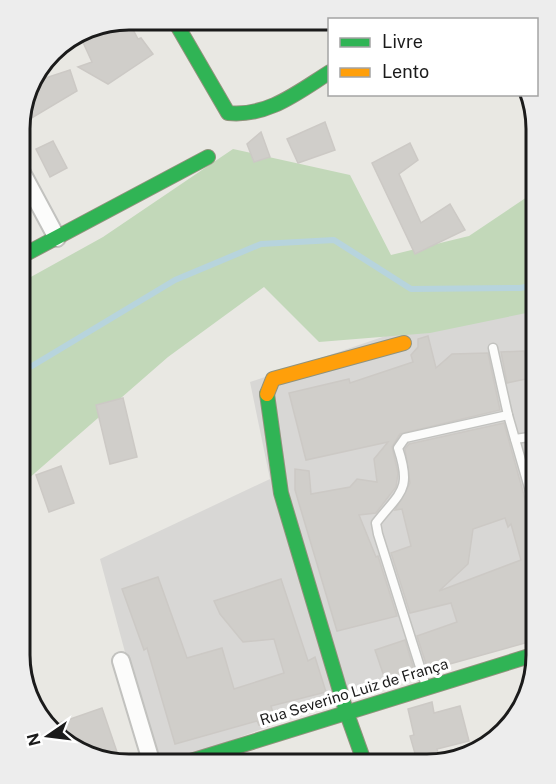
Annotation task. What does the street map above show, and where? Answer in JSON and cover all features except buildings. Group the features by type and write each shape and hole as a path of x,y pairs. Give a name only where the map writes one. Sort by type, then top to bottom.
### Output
{"street":[{"path":"180,30 228,113 242,116 257,113 328,73"},
{"path":"30,252 208,157"},
{"path":"30,188 57,238"},
{"path":"361,754 346,711 281,493 267,392 273,380 404,343"},
{"name":"Rua Severino Luiz de França","path":"213,754 526,657"},
{"path":"121,661 149,754"}],"lane":[{"path":"493,348 508,415 526,478"},
{"path":"427,686 376,523 406,482 406,471 398,448 405,438 508,415"},
{"path":"515,440 526,438"}],"shaded area":[{"path":"526,301 526,632 194,754 152,754 100,559 270,479 250,382 403,330"}],"green space":[{"path":"233,149 350,175 391,255 469,236 526,198 526,313 430,333 319,342 264,287 168,357 30,477 30,277 103,237"}],"waterway":[{"path":"30,366 175,280 261,244 334,240 411,289 526,287"}],"traffic: fast":[{"path":"180,30 228,113 243,113 269,107 294,95 328,73"},
{"path":"30,252 208,157"},
{"path":"267,394 281,493 346,711 361,754"},
{"path":"213,754 526,657"}],"traffic: slow":[{"path":"267,394 273,379 404,343"}]}
